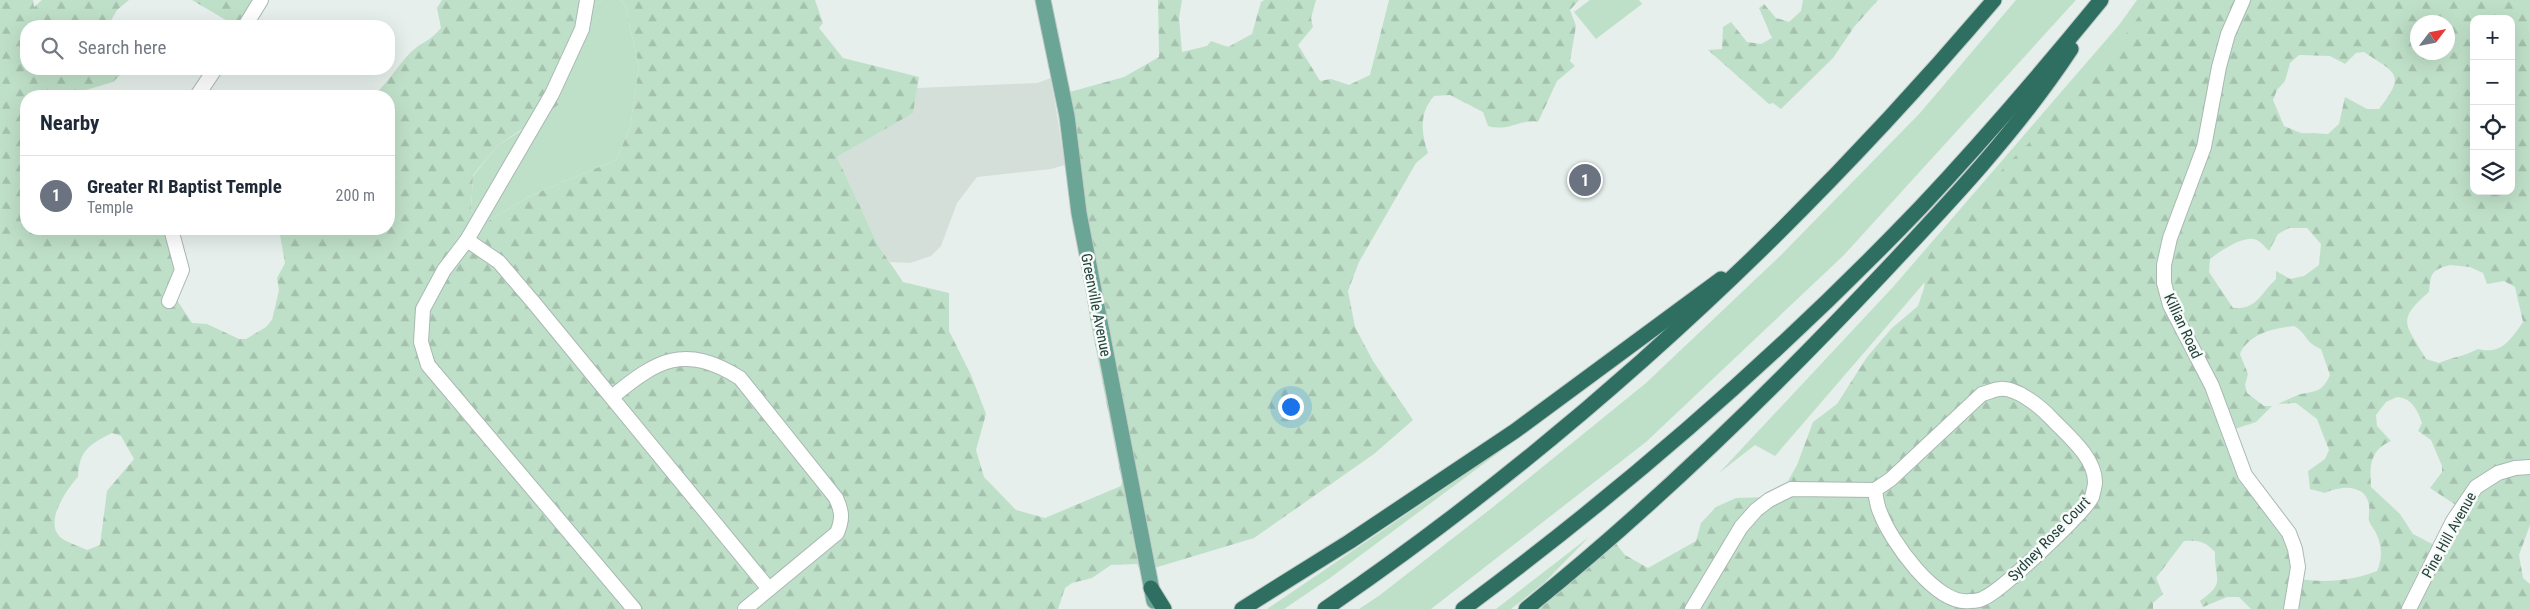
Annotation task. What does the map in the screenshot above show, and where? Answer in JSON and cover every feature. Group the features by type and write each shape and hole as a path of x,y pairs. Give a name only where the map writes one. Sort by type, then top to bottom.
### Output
{"highway":[{"path":"1325,609 1452,517 1567,425 1678,329 1756,257 1900,108 1994,0"},
{"path":"1463,609 1614,491 1719,402 1793,335 1953,173 2101,0"},
{"path":"1526,609 1602,546 1702,456 1846,312 1932,220 2025,114 2073,47 2101,0"},
{"path":"1253,609 1326,557 1515,431 1692,299 1756,257"},
{"path":"1242,609 1326,557"},
{"path":"1151,588 1164,609"}],"main road":[{"name":"Greenville Avenue","path":"1043,0 1067,116 1078,213 1155,609"}],"street":[{"path":"249,20 261,0"},
{"path":"587,0 582,29 552,94 468,240 444,270 423,309 421,342 428,365 634,609"},
{"name":"Killian Road","path":"2243,0 2228,34 2219,67 2204,147 2170,238 2164,265 2164,283 2170,305 2212,386 2245,475 2277,516 2292,541 2298,567 2291,609"},
{"path":"201,90 211,75"},
{"path":"169,301 182,270 173,235"},
{"path":"468,240 499,262 769,589"},
{"path":"612,397 650,368 666,361 686,359 703,362 740,378 836,498 841,509 842,522 837,533 744,609"},
{"name":"Sydney Rose Court","path":"2002,388 2024,396 2045,411 2080,449 2093,470 2096,484 2092,497 2067,525 2007,582 1984,598 1968,602 1949,597 1912,565 1895,542 1880,512 1875,490 1891,479 1982,394 2002,388"},
{"name":"Pine Hill Avenue","path":"2409,609 2453,521 2476,487 2498,473 2515,468 2530,467"},
{"path":"1692,609 1741,527 1756,510 1769,500 1792,489 1875,490"}],"shaded area":[{"path":"1051,78 1065,165 1051,169 977,177 957,203 941,246 931,256 910,263 890,262 878,245 837,157 912,113 917,88 1037,83"}],"green space":[{"path":"0,0 33,0 34,7 42,0 129,0 117,10 111,20 20,20 20,75 120,75 113,82 86,90 20,90 20,235 175,235 184,275 173,294 192,323 207,324 239,339 246,339 266,327 272,320 279,290 277,278 285,263 280,235 395,235 395,90 379,90 392,75 395,75 395,71 411,52 434,36 441,28 437,8 442,0 602,0 587,9 564,101 497,146 473,175 471,209 485,223 532,195 616,160 630,128 639,66 625,5 620,0 815,0 823,23 819,28 843,58 919,77 913,113 837,157 878,245 903,282 949,293 949,331 971,375 986,414 976,450 984,477 1016,510 1045,518 1121,486 1122,482 1090,319 1055,96 1124,77 1159,57 1158,0 1182,0 1179,18 1182,52 1207,46 1211,41 1228,47 1252,34 1261,2 1264,0 1316,0 1311,18 1313,27 1298,45 1320,81 1331,79 1349,85 1370,75 1389,0 1579,0 1570,10 1576,26 1570,61 1575,66 1557,81 1538,122 1524,122 1508,127 1488,126 1483,112 1450,95 1434,96 1426,109 1423,123 1428,153 1416,163 1359,262 1348,291 1355,327 1373,361 1413,420 1374,454 1254,538 1141,572 1137,564 1111,565 1092,578 1072,583 1065,588 1058,609 0,609","holes":["112,433 121,436 134,459 107,491 100,545 87,550 59,536 55,529 56,513 63,497 78,477 81,460 87,449"]},
{"path":"192,0 261,0 249,20 226,20"},
{"path":"602,0 620,0 625,5 639,66 630,128 616,160 532,195 485,223 471,209 473,176 497,146 547,114 576,50 587,9"},
{"path":"1590,0 1639,0 1642,4 1596,39 1574,12"},
{"path":"1803,0 1878,0 1854,27 1833,58 1781,109 1773,103 1769,104 1708,50 1722,49 1723,27 1731,22 1747,42 1761,44 1772,38 1759,8 1764,4 1776,18 1789,22 1801,11"},
{"path":"2016,0 2076,0 1844,255 1646,442 1431,609 1359,609 1380,595 1493,507 1646,383 1782,254 1920,113"},
{"path":"2137,0 2168,0 1775,456 1755,445 1719,473 1893,287 2119,25"},
{"path":"2151,0 2530,0 2530,525 2519,555 2523,578 2530,584 2530,609 2301,609 2294,607 2293,609 2251,609 2239,597 2227,597 2203,607 2200,601 2216,585 2215,552 2204,543 2184,541 2156,578 2163,594 2153,603 2153,609 1525,609 1613,540 1625,555 1648,568 1696,541 1701,523 1716,507 1736,498 1768,497 1783,490 1797,465 1813,422 1837,404 1867,357 1892,328 1918,306 1924,288 1928,258 1932,250 1969,213 2005,166 2028,144 2046,118 2125,35","holes":["2364,52 2384,65 2394,76 2393,88 2379,109 2367,109 2345,97 2339,124 2328,134 2301,133 2284,126 2273,100 2277,90 2285,81 2290,63 2299,55 2330,56 2345,64 2356,53","2289,228 2307,228 2321,244 2319,265 2304,276 2290,279 2276,271 2276,279 2253,304 2241,308 2233,308 2209,272 2210,259 2230,246 2248,239 2258,241 2269,251 2278,234","2450,265 2470,267 2483,273 2487,284 2504,281 2515,287 2523,322 2510,340 2500,348 2493,350 2478,349 2439,363 2426,359 2413,338 2407,323 2411,310 2429,292 2433,273","2294,326 2312,344 2321,349 2330,375 2325,384 2315,391 2298,395 2278,404 2296,403 2317,419 2329,450 2325,459 2308,471 2310,489 2325,493 2351,488 2363,493 2367,498 2369,521 2377,536 2381,556 2377,571 2357,577 2319,581 2299,579 2277,514 2245,470 2232,430 2256,422 2272,406 2264,406 2247,393 2245,385 2248,374 2240,354 2244,347 2255,337 2270,330","2397,397 2407,400 2414,406 2422,423 2418,431 2431,440 2442,466 2442,472 2430,488 2459,507 2438,547 2413,534 2400,514 2371,487 2372,460 2378,449 2391,441 2377,426 2376,415 2386,402"]},
{"path":"1517,439 1330,578 1284,609 1267,609"},
{"path":"1589,537 1544,583 1511,609 1496,609"}],"place":[{"name":"Greater RI Baptist Temple","path":"1585,180"}]}
